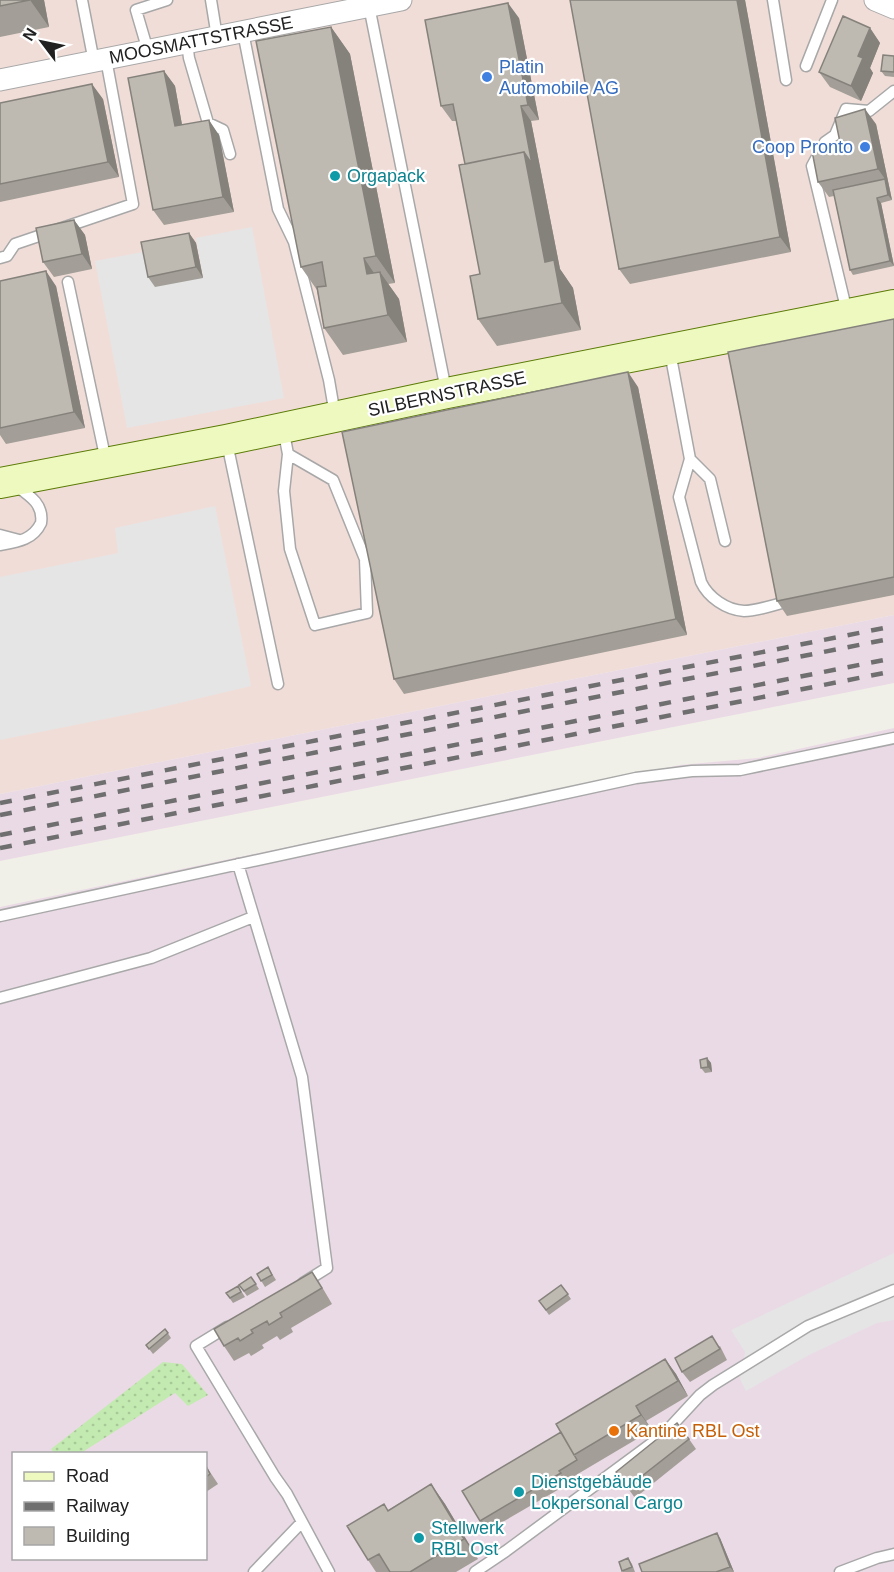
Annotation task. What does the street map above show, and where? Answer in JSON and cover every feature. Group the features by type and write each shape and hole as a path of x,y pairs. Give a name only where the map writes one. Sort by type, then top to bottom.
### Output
{"street":[{"name":"MOOSMATTSTRASSE","path":"0,80 243,32 331,7 369,6 401,0"},
{"path":"875,0 894,8"},
{"name":"SILBERNSTRASSE","path":"4,482 226,440 285,441 335,417 894,305"}],"lane":[{"path":"0,258 7,256 15,244 133,204 100,60 82,0"},
{"path":"148,51 136,10 167,0"},
{"path":"211,0 217,37"},
{"path":"773,0 786,80"},
{"path":"806,66 832,0"},
{"path":"369,6 447,393"},
{"path":"243,32 278,209 294,242 335,417"},
{"path":"186,43 208,123 223,130 230,153"},
{"path":"847,314 812,166 825,142 835,135 846,109 869,111 894,91"},
{"path":"68,282 106,462"},
{"path":"669,349 690,459 679,497 701,582 706,593 721,603 743,611 782,603"},
{"path":"226,440 278,684"},
{"path":"285,441 333,480 365,559 367,613 315,625 290,549 284,492 285,441"},
{"path":"690,459 710,479 725,541"},
{"path":"0,545 22,541 39,528 42,517 36,501 4,482"},
{"path":"0,535 22,541"},
{"path":"0,916 636,778 692,771 740,770 894,738"},
{"path":"238,864 302,1077 327,1268 297,1286"},
{"path":"0,998 151,958 253,917"},
{"path":"475,1572 663,1435 712,1385 808,1326 894,1290"},
{"path":"237,1322 196,1346 287,1494 329,1572"},
{"path":"254,1572 302,1522"},
{"path":"840,1572 894,1554"}],"shaded area":[{"path":"0,0 894,0 894,615 0,794"},
{"path":"252,227 284,398 127,428 95,261 148,251 155,286 203,277 196,238"},
{"path":"215,506 251,686 150,710 0,740 0,577 118,553 115,528"},
{"path":"894,615 894,683 0,861 0,794"},
{"path":"894,728 894,1572 0,1572 0,907 680,765 758,758"},
{"path":"894,1253 894,1320 877,1323 809,1355 746,1391 740,1379 745,1352 731,1330"}],"green space":[{"path":"163,1362 182,1364 208,1395 188,1406 175,1393 83,1452 53,1452 51,1449"}],"building":[{"path":"0,0 30,0 0,6"},
{"path":"570,0 737,0 780,237 619,269"},
{"name":"Platin Automobile AG","path":"508,3 528,105 521,106 532,164 524,152 465,164 453,104 441,106 425,20"},
{"path":"843,16 870,28 858,56 863,58 851,86 819,72"},
{"name":"Orgapack","path":"331,27 376,256 364,258 367,274 380,272 388,315 324,328 317,287 326,286 322,262 301,267 256,41"},
{"path":"883,55 894,56 894,72 881,71"},
{"path":"164,71 175,126 209,120 223,197 153,210 128,78"},
{"path":"92,84 108,162 0,184 0,103"},
{"path":"865,109 878,169 818,182 812,151 841,147 835,118"},
{"path":"524,152 545,262 554,260 562,303 478,319 470,276 480,274 459,165"},
{"path":"885,179 888,195 877,198 890,261 850,270 833,190"},
{"path":"74,220 82,254 43,262 36,228"},
{"path":"189,233 196,267 148,277 141,242"},
{"path":"46,271 74,412 0,428 0,281"},
{"path":"894,319 894,577 777,601 728,352"},
{"path":"628,372 676,619 394,679 342,432"},
{"path":"707,1058 708,1067 701,1068 700,1060"},
{"path":"268,1267 272,1275 261,1281 257,1274"},
{"path":"312,1272 322,1288 280,1313 282,1317 269,1325 267,1321 251,1330 253,1333 240,1341 238,1338 224,1346 214,1329"},
{"path":"251,1277 256,1284 244,1291 239,1285"},
{"path":"561,1285 568,1294 546,1310 539,1301"},
{"path":"238,1286 241,1292 230,1298 226,1293"},
{"path":"165,1329 168,1333 149,1349 146,1345"},
{"path":"712,1336 720,1349 682,1372 675,1358"},
{"path":"665,1359 678,1381 636,1406 641,1415 574,1455 556,1424"},
{"path":"677,1423 689,1439 628,1487 616,1472"},
{"name":"Dienstgebäude Lokpersonal Cargo","path":"561,1432 577,1460 559,1471 561,1473 480,1521 462,1491"},
{"name":"Stellwerk RBL Ost","path":"431,1484 464,1539 410,1572 390,1572 379,1554 368,1560 347,1526 384,1504 388,1511"},
{"path":"717,1533 730,1567 716,1572 642,1572 639,1564"},
{"path":"628,1558 632,1567 622,1571 619,1562"}],"railway":[{"path":"0,803 894,626"},
{"path":"0,815 894,638"},
{"path":"0,835 894,658"},
{"path":"0,848 894,671"}],"place":[{"name":"Platin Automobile AG","path":"487,77"},
{"name":"Coop Pronto","path":"865,147"},
{"name":"Orgapack","path":"335,176"},
{"name":"Kantine RBL Ost","path":"614,1431"},
{"name":"Dienstgebäude Lokpersonal Cargo","path":"519,1492"},
{"name":"Stellwerk RBL Ost","path":"419,1538"}]}
